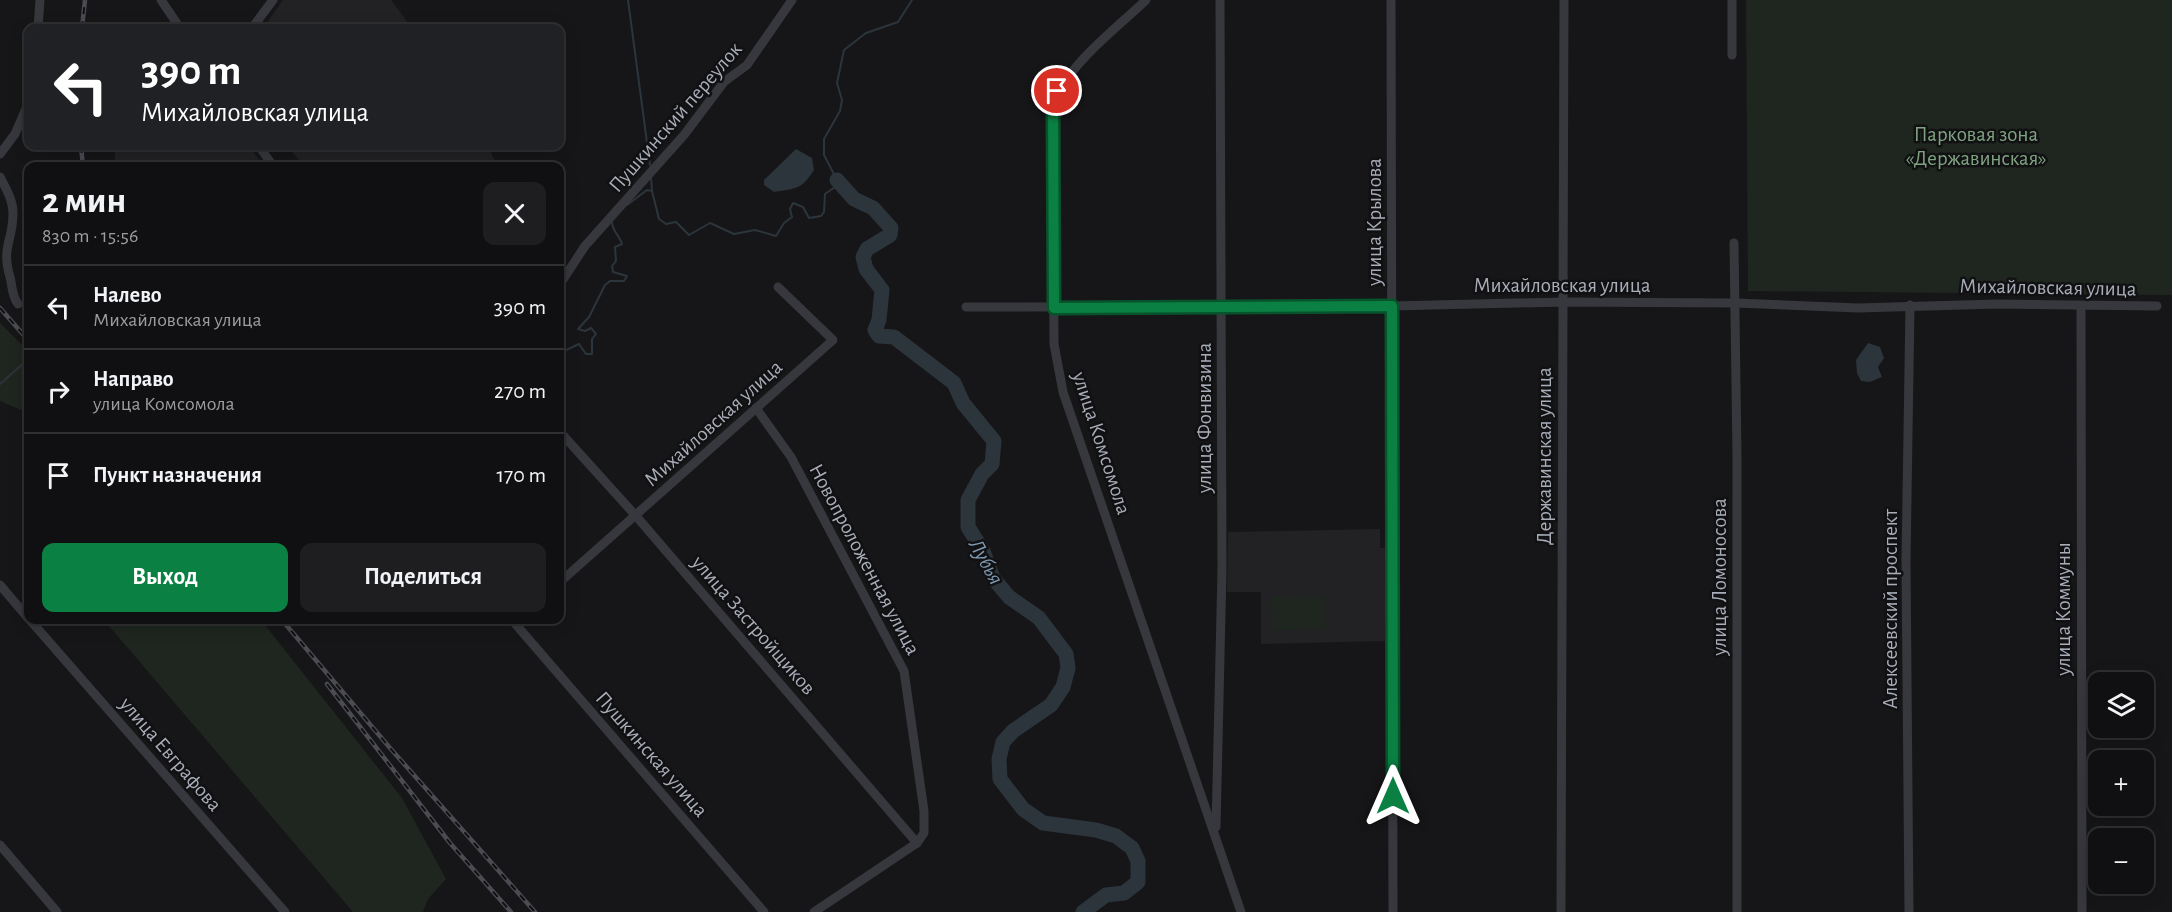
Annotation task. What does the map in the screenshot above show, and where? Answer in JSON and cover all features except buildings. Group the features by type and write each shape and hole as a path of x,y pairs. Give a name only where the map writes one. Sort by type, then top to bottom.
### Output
{"street":[{"path":"38,24 40,0"},
{"path":"161,0 177,24"},
{"path":"255,24 273,0"},
{"name":"Пушкинский переулок","path":"564,278 585,246 684,135 724,82 747,65 792,0"},
{"name":"улица Комсомола","path":"1146,0 1068,76 1057,91 1053,107 1054,344 1063,392 1241,912"},
{"name":"улица Фонвизина","path":"1216,835 1222,570 1220,0"},
{"name":"улица Крылова","path":"1391,0 1393,912"},
{"name":"Державинская улица","path":"1561,912 1564,0"},
{"path":"1732,0 1732,55"},
{"path":"0,154 15,134 24,113"},
{"path":"0,177 9,194 13,210 12,228 5,253 5,266 11,279 12,295 18,304"},
{"name":"улица Ломоносова","path":"1734,243 1737,912"},
{"name":"Михайловская улица","path":"564,579 833,340 778,286"},
{"name":"Михайловская улица","path":"966,307 1392,306 1563,302 1736,303 1858,308 1910,305 2157,306"},
{"name":"Алексеевский проспект","path":"1909,912 1906,561 1910,305"},
{"name":"улица Коммуны","path":"2081,306 2082,912"},
{"name":"Новопроложенная улица","path":"756,408 791,457 904,671 924,812 924,833 917,843"},
{"name":"улица Застройщиков","path":"564,437 636,516 917,843"},
{"name":"улица Евграфова","path":"0,585 24,613"},
{"name":"улица Евграфова","path":"33,624 285,912"},
{"name":"Пушкинская улица","path":"517,624 764,912"},
{"path":"814,912 917,843"},
{"path":"0,845 57,912"}],"shaded area":[{"path":"283,0 391,0 409,24 266,24"},
{"path":"796,149 812,158 814,170 802,185 774,192 764,185 764,180"},
{"path":"115,150 252,150 261,162 115,162"},
{"path":"291,150 490,150 495,162 300,162"},
{"path":"1868,343 1880,347 1884,358 1878,367 1882,377 1870,382 1861,381 1857,373 1856,360"},
{"path":"1380,529 1380,548 1385,548 1385,641 1261,644 1261,592 1227,592 1228,532"}],"green space":[{"name":"Парковая зона «Державинская»","path":"1746,0 2172,0 2172,295 1748,291"},
{"path":"0,323 24,347 24,411 0,401"},
{"path":"1325,596 1326,629 1273,630 1272,597"},
{"path":"107,624 264,624 402,798 446,879 428,899 423,912 353,912"}],"waterway":[{"path":"628,0 650,165"},
{"path":"627,205 647,190 652,191 659,219 666,224 676,222 689,235 710,223 734,234 755,230 776,236 784,223 792,217 790,209 793,203 803,207 809,218 821,216 824,212 825,194 835,187 837,180 824,155 824,139 840,111 842,100 837,83 844,50 866,33 898,22 912,0"},
{"path":"651,177 652,191"},
{"name":"Лубья","path":"837,180 854,199 873,208 891,228 890,235 867,249 863,257 866,269 882,290 879,320 875,330 879,336 894,337 954,383 963,403 994,441 992,464 982,474 968,500 968,527 983,551 993,578 1009,597 1039,618 1066,654 1068,668 1063,687 1051,705 1013,731 1003,742 999,759 1000,779 1023,809 1043,823 1096,830 1116,836 1132,848 1138,861 1138,882 1124,893 1106,895 1083,912"},
{"path":"564,351 579,344 586,354 592,354 592,339 596,334 591,328 585,331 578,329 589,317 605,285 610,281 624,281 627,276 613,272 612,266 616,261 615,247 622,244 612,222"},
{"path":"0,384 24,363"}],"railway":[{"path":"82,24 85,0"},
{"path":"81,150 83,162"},
{"path":"0,308 24,335"},
{"path":"285,624 390,748 535,912"},
{"path":"327,684 450,843 511,912"}],"route":[{"path":"1057,91 1053,107 1054,308 1392,306 1393,796"}]}
